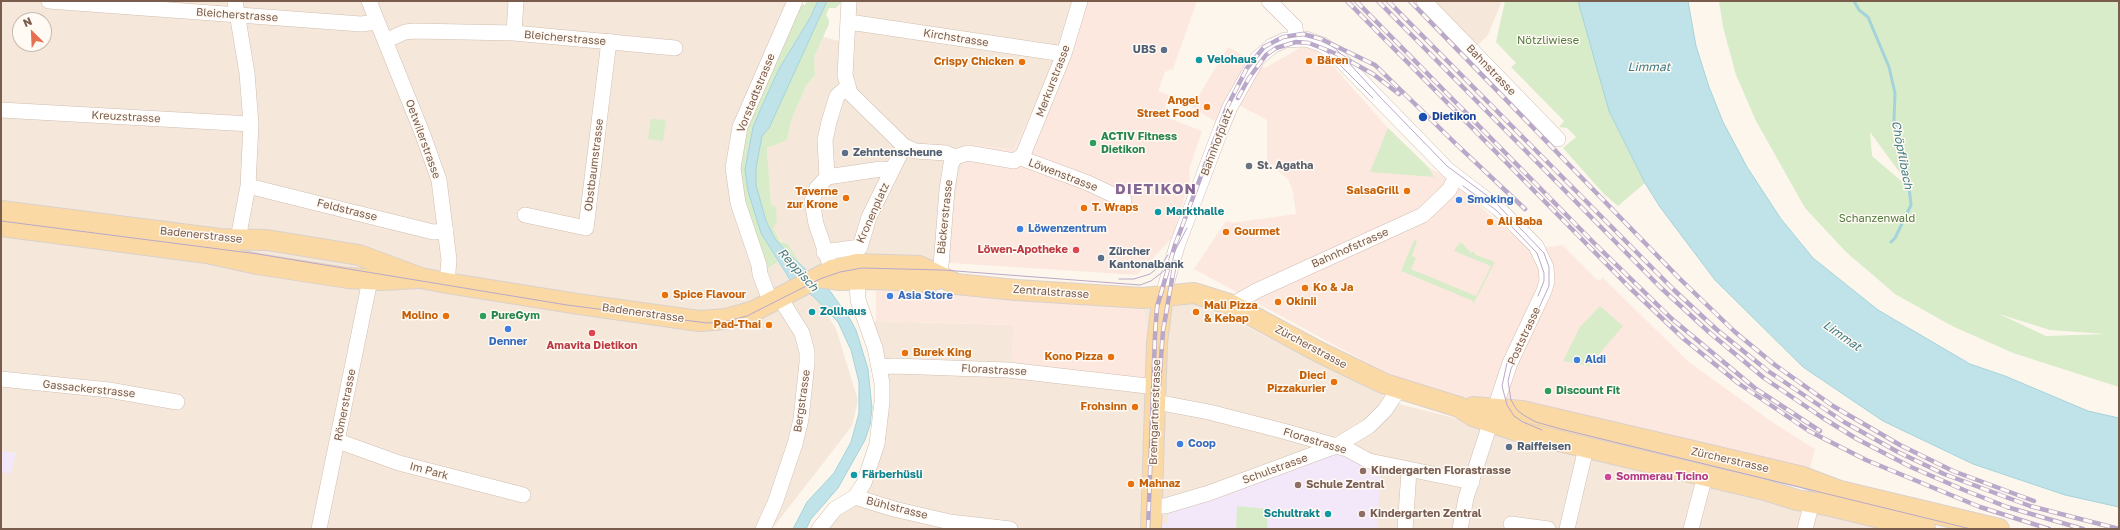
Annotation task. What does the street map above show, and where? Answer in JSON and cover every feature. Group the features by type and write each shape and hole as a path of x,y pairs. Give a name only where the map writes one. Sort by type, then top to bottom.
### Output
{"main road":[{"name":"Badenerstrasse","path":"1,211 220,239 267,240 359,255 421,278 447,283 578,304 699,321 734,318 775,300 798,288 826,265"},
{"name":"Badenerstrasse","path":"1,226 207,253 243,261 342,278 370,280 421,278"},
{"path":"238,239 240,254 243,261"},
{"name":"Zentralstrasse","path":"858,264 927,282 940,278 956,284 1124,298 1143,298 1163,295"},
{"path":"826,265 832,279 858,264"},
{"name":"Zürcherstrasse","path":"1163,295 1194,293 1232,305 1350,368 1400,389 1458,407 1475,407 1493,415 1517,431 1765,490 1797,500 1812,502 1925,529"},
{"name":"Bremgartnerstrasse","path":"1151,529 1157,343 1163,295"},
{"name":"Zürcherstrasse","path":"1493,415 1522,411 1803,477 1840,491 1999,529"},
{"path":"1705,476 1710,455"}],"street":[{"name":"Bleicherstrasse","path":"49,1 236,8 361,24 377,22"},
{"name":"Oetwilerstrasse","path":"369,1 423,135 438,180 449,260 447,283"},
{"path":"514,33 516,1"},
{"name":"Vorstadtstrasse","path":"775,300 760,274 759,264 738,203 733,168 740,127 795,1"},
{"path":"849,1 845,66 847,87 855,100 904,146 915,151 946,153 955,157"},
{"name":"Merkurstrasse","path":"1021,158 1025,152 1064,54 1080,1"},
{"path":"1269,1 1295,27 1296,38"},
{"name":"Bahnstrasse","path":"1424,1 1558,139"},
{"path":"236,8 247,73 251,124 248,186 238,239"},
{"name":"Kirchstrasse","path":"848,22 1064,54"},
{"name":"Bleicherstrasse","path":"385,41 405,32 415,31 514,33 675,48"},
{"name":"Bahnhofplatz","path":"1163,295 1177,246 1230,107 1257,59 1272,46 1285,40 1296,38 1314,41 1333,52 1456,177"},
{"name":"Obstbaumstrasse","path":"525,215 586,228 609,41"},
{"path":"826,265 812,201 817,188 827,177 825,140 829,122 837,96 847,87"},
{"name":"Kreuzstrasse","path":"1,110 251,124"},
{"name":"Kronenplatz","path":"826,265 858,264 869,218 904,146"},
{"name":"Löwenstrasse","path":"955,157 968,153 1011,161 1021,158 1088,184 1124,200"},
{"name":"Bäckerstrasse","path":"940,278 947,190 951,164 955,157"},
{"name":"Kronenplatz","path":"827,177 881,169 892,170"},
{"name":"Bahnhofstrasse","path":"1232,305 1256,291 1423,215 1449,190 1456,177"},
{"name":"Poststrasse","path":"1456,177 1499,209 1536,246 1542,254 1546,267 1544,291 1510,363 1462,513 1460,529"},
{"name":"Feldstrasse","path":"248,186 433,232 446,231"},
{"path":"819,529 835,509 855,497 864,483 876,444 882,402 879,367 858,300 858,264"},
{"name":"Römerstrasse","path":"319,529 370,280"},
{"name":"Bergstrasse","path":"763,529 775,503 795,444 801,419 807,363 806,347 802,333 775,300"},
{"name":"Florastrasse","path":"879,367 894,366 1008,370 1156,394 1209,412 1346,449 1369,461 1410,471 1472,482"},
{"name":"Gassackerstrasse","path":"1,379 109,390 177,402"},
{"name":"Schulstrasse","path":"1152,506 1165,506 1259,476 1336,446 1369,426 1386,410 1400,389"},
{"name":"Im Park","path":"338,441 399,463 523,495"},
{"path":"1567,529 1586,448"},
{"path":"1406,529 1410,471"},
{"path":"1691,529 1705,476"},
{"name":"Bühlstrasse","path":"855,497 894,509 950,522 1010,529"},
{"path":"1805,529 1812,502"},
{"path":"1511,524 1548,529"}],"shaded area":[{"path":"1,1 795,1 761,78 765,270 778,262 798,295 812,289 836,329 858,400 852,426 772,529 1,529"},
{"path":"849,1 1073,1 1055,64 1014,149 951,224 951,263 854,256 818,277 801,265 788,244 782,242 773,228 767,148 787,140 791,121 806,86 815,75 814,57 823,37 839,41"},
{"path":"1073,1 1197,1 1173,69 1165,72 1158,91 1169,95 1163,116 1202,131 1189,170 1190,180 1172,238 1137,275 951,263 951,224 965,144 1014,149 1055,64"},
{"path":"1430,1 1502,1 1488,35 1476,47"},
{"path":"1307,44 1327,59 1388,128 1429,168 1448,178 1530,250 1562,245 1598,281 1603,278 1690,363 1775,424 1815,449 1808,475 1477,404 1424,389 1377,368 1194,269 1226,221 1231,223 1296,214 1293,192 1288,179 1278,171 1279,168 1267,162 1267,120 1239,105 1229,130 1192,107 1228,47 1265,68"},
{"path":"876,287 1143,306 1147,328 1147,391 1011,375 1013,325 876,321"},
{"path":"1185,303 1206,306 1399,404 1732,488 1883,529 819,529 855,497 882,402 867,326 876,321 1013,325 1147,391 1147,328 1143,306"},
{"path":"1,451 16,453 11,474 1,472"},
{"name":"Schule Zentral","path":"1336,451 1381,468 1377,529 1161,528 1161,524 1167,524 1169,509"}],"green space":[{"path":"807,1 818,1 810,18 779,69 753,127 748,148 748,191 761,233 778,262 765,270 747,212 740,167 745,133 801,5 805,5"},
{"path":"827,1 843,1 836,8 829,8 826,15 829,20 829,24 814,57 815,75 806,86 791,121 787,140 767,148 771,205 776,207 777,221 773,228 781,242 788,244 801,265 775,239 766,221 756,185 756,168 762,136 769,128"},
{"name":"Nötzliwiese","path":"1505,1 1578,1 1609,111 1645,183 1618,206 1604,194 1563,148 1576,137 1567,128 1559,127 1564,121 1511,67 1516,63 1496,42"},
{"name":"Schanzenwald","path":"1719,1 2119,1 2119,387 2013,353 1952,326 1895,294 1846,252 1805,208 1756,121 1736,75 1723,27","holes":["1870,132 1913,191 1872,156","1999,314 2050,330 2106,334 2046,336"]},
{"path":"651,119 666,120 663,141 648,139"},
{"path":"1388,128 1429,168 1434,177 1370,172"},
{"path":"1414,240 1417,241 1412,256 1416,258 1411,269 1476,296 1491,266 1454,251 1456,247 1461,242 1471,253 1473,251 1476,255 1495,262 1474,303 1472,303 1473,301 1401,271"},
{"path":"1600,306 1623,326 1589,366 1563,361 1580,327"},
{"path":"1237,506 1268,509 1267,529 1236,529"}],"water":[{"name":"Reppisch","path":"818,1 827,1 769,128 762,136 756,168 756,185 766,221 775,239 790,255 830,291 856,330 868,369 872,408 870,425 865,440 838,488 811,519 806,529 793,529 807,502 834,473 851,442 859,413 859,382 851,350 838,322 813,296 790,280 761,233 748,191 745,170 753,127 762,106 779,69 810,18"},
{"name":"Limmat","path":"1578,1 1688,1 1696,46 1709,87 1723,122 1747,167 1781,219 1813,258 1878,310 1970,364 2005,376 2088,411 2119,418 2119,507 2065,495 1973,464 1883,421 1803,367 1715,280 1660,207 1645,183 1609,111"}],"waterway":[{"name":"Chöpflibach","path":"1854,1 1859,10 1868,17 1889,67 1895,93 1894,120 1907,170 1911,205 1895,238 1891,242"}],"tram line":[{"path":"1321,39 1336,49 1447,166 1493,200 1544,253 1549,267 1549,286 1511,369 1508,381 1511,400 1517,410 1536,422 1561,429 1971,529"},
{"path":"1314,45 1328,53 1373,98"},
{"path":"1463,186 1496,210 1537,253 1544,273 1544,281 1538,296"},
{"path":"1,221 258,254 567,305 707,323 724,322 747,316 820,279 840,272 862,268 943,270 1140,285 1151,281 1165,270 1187,228"},
{"path":"1119,279 1134,279 1150,274 1161,265 1168,255"},
{"path":"1507,363 1502,386 1507,405 1514,416 1523,422 1542,430"}],"railway":[{"path":"1347,1 1630,288 1684,339 1738,383 1809,431 1866,460 1980,507 2049,529"},
{"path":"1356,1 1594,243 1672,319 1756,389 1820,431"},
{"path":"1378,1 1660,287 1710,333 1764,378 1857,439 1911,467 2007,507 2083,529"},
{"path":"1388,1 1674,290 1716,329 1768,371 1844,422 1898,452 1944,474 2030,506 2119,529"},
{"path":"1410,1 1679,278 1735,332 1775,365 1833,406 1900,445 1953,471 2034,501"},
{"path":"1148,529 1157,307 1175,245 1227,107 1247,68 1264,47 1283,37 1303,34 1321,39 1375,65 1525,209"},
{"path":"1238,98 1249,78 1266,55 1276,48 1296,42 1309,43 1337,54 1373,74 1399,94"},
{"path":"1159,385 1163,331 1175,262"}],"place":[{"name":"UBS","path":"1164,50"},
{"name":"Velohaus","path":"1199,60"},
{"name":"Bären","path":"1309,61"},
{"name":"Crispy Chicken","path":"1022,62"},
{"name":"Angel Street Food","path":"1207,107"},
{"name":"Dietikon","path":"1423,117"},
{"name":"ACTIV Fitness Dietikon","path":"1093,143"},
{"name":"Zehntenscheune","path":"845,153"},
{"name":"St. Agatha","path":"1249,166"},
{"name":"SalsaGrill","path":"1407,191"},
{"name":"Taverne zur Krone","path":"846,198"},
{"name":"Smoking","path":"1459,200"},
{"name":"T. Wraps","path":"1084,208"},
{"name":"Markthalle","path":"1158,212"},
{"name":"Ali Baba","path":"1490,222"},
{"name":"Löwenzentrum","path":"1020,229"},
{"name":"Gourmet","path":"1226,232"},
{"name":"Löwen-Apotheke","path":"1076,250"},
{"name":"Zürcher Kantonalbank","path":"1101,258"},
{"name":"Ko & Ja","path":"1305,288"},
{"name":"Spice Flavour","path":"665,295"},
{"name":"Asia Store","path":"890,296"},
{"name":"Okinii","path":"1278,302"},
{"name":"Zollhaus","path":"812,312"},
{"name":"Mali Pizza & Kebap","path":"1196,312"},
{"name":"Molino","path":"446,316"},
{"name":"PureGym","path":"483,316"},
{"name":"Pad-Thai","path":"769,325"},
{"name":"Denner","path":"508,329"},
{"name":"Amavita Dietikon","path":"592,333"},
{"name":"Burek King","path":"905,353"},
{"name":"Kono Pizza","path":"1111,357"},
{"name":"Aldi","path":"1577,360"},
{"name":"Dieci Pizzakurier","path":"1334,382"},
{"name":"Discount Fit","path":"1548,391"},
{"name":"Frohsinn","path":"1135,407"},
{"name":"Coop","path":"1180,444"},
{"name":"Raiffeisen","path":"1509,447"},
{"name":"Kindergarten Florastrasse","path":"1363,471"},
{"name":"Färberhüsli","path":"854,475"},
{"name":"Sommerau Ticino","path":"1608,477"},
{"name":"Mahnaz","path":"1131,484"},
{"name":"Schule Zentral","path":"1298,485"},
{"name":"Schultrakt","path":"1328,514"},
{"name":"Kindergarten Zentral","path":"1362,514"}],"district":[{"name":"DIETIKON","path":"1156,189"}]}
